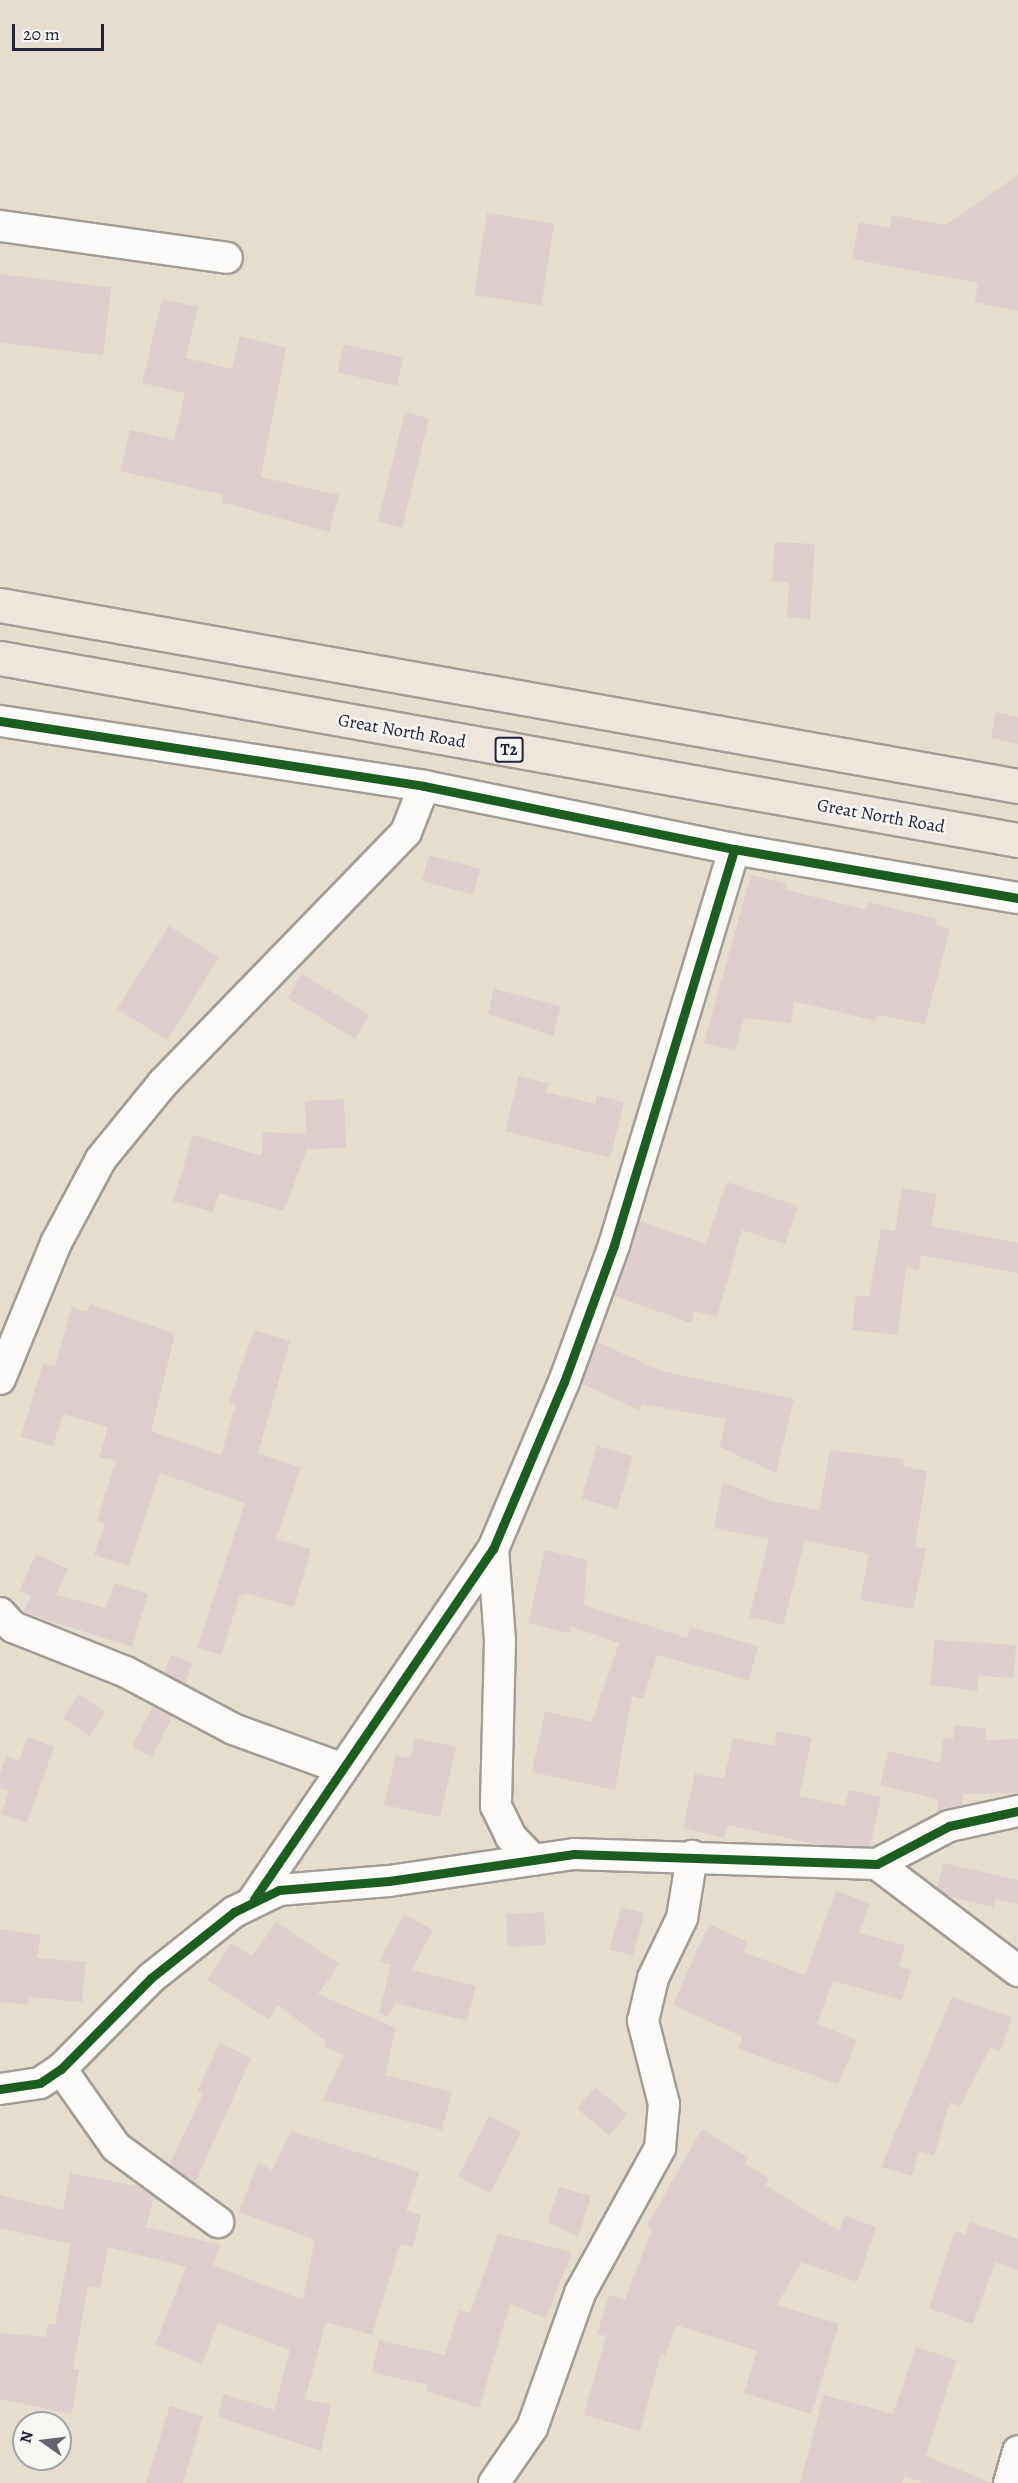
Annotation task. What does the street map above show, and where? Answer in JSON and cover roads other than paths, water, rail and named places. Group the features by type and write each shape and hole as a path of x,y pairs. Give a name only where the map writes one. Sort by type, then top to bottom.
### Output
{"main road":[{"path":"0,605 1018,786"},
{"name":"Great North Road","path":"0,657 1018,840"}],"street":[{"path":"0,226 227,258"},
{"path":"0,721 424,786 734,849 1018,898"},
{"path":"0,1379 56,1243 101,1159 163,1083 406,832 424,786"},
{"path":"254,1899 339,1767 493,1549 564,1382 614,1245 734,849"},
{"path":"493,1549 500,1640 496,1806 511,1837 533,1860"},
{"path":"0,1613 14,1627 126,1672 232,1729 339,1767"},
{"path":"0,2089 40,2083 61,2069 150,1978 254,1899 279,1890 574,1854 692,1856 877,1864 949,1826 1018,1811"},
{"path":"494,2483 532,2428 580,2293 660,2148 664,2104 643,2021 653,1978 682,1918 692,1856"},
{"path":"877,1864 1018,1971"},
{"path":"61,2069 116,2147 218,2222"},
{"path":"1009,2483 1018,2451"}]}
